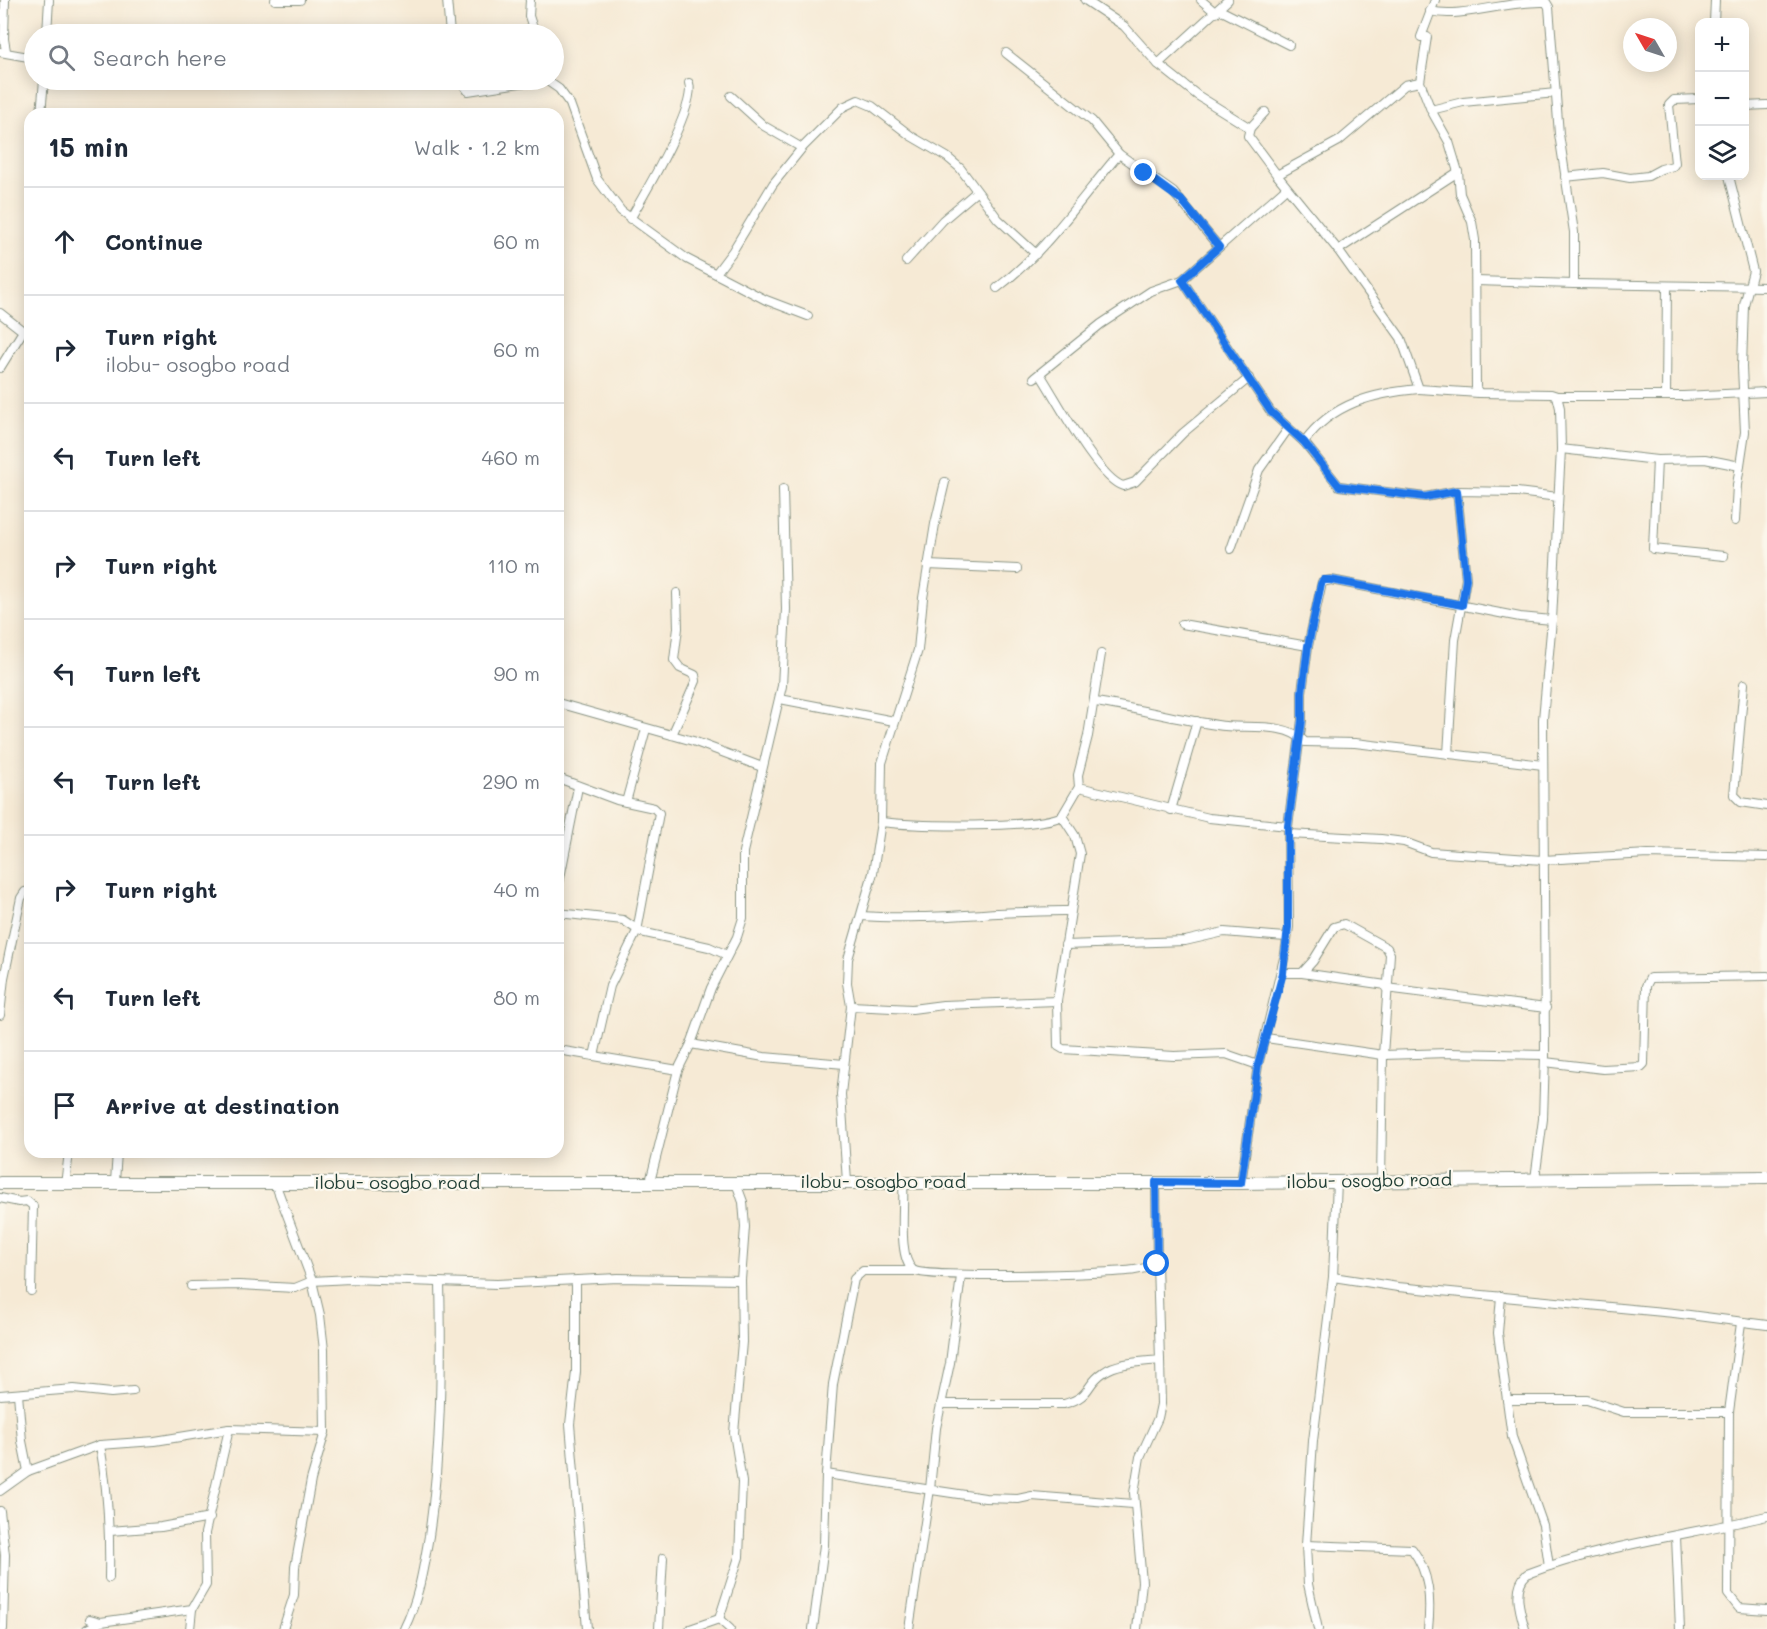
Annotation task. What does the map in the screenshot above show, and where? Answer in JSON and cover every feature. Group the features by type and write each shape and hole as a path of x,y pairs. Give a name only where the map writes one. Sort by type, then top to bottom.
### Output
{"main road":[{"name":"ilobu- osogbo road","path":"0,1183 65,1185 115,1182 1241,1183 1767,1177"}],"street":[{"path":"5,0 3,51 24,55"},
{"path":"48,24 49,0"},
{"path":"275,0 300,0"},
{"path":"447,0 449,24"},
{"path":"530,0 528,16 531,24"},
{"path":"1085,0 1124,26 1158,64 1197,95 1250,128"},
{"path":"1201,0 1218,12 1289,45"},
{"path":"1158,64 1218,12 1228,0"},
{"path":"1435,0 1421,37 1426,37 1420,82 1431,110 1449,142 1458,172 1460,194 1472,222 1476,281 1475,383 1479,393"},
{"path":"1714,0 1714,18"},
{"path":"1430,10 1444,12 1509,2 1546,2 1549,7 1565,177 1574,232 1574,284"},
{"path":"1006,53 1092,121 1119,154 1173,192 1219,247"},
{"path":"1277,175 1339,141 1405,85 1420,82"},
{"path":"630,219 660,167 690,104 692,92 689,83"},
{"path":"42,108 43,90"},
{"path":"560,90 570,104 597,179 608,197 630,219 687,259 717,272 766,300 808,316"},
{"path":"1431,110 1463,102 1556,93"},
{"path":"731,96 764,126 802,148"},
{"path":"1565,177 1603,172 1630,178 1648,176 1673,166 1675,163 1669,105 1674,100 1695,99"},
{"path":"717,272 732,252 773,184 802,148 843,107 858,100 872,106 911,136 947,157 960,168 1004,226 1036,254"},
{"path":"1749,106 1767,105"},
{"path":"1265,112 1250,128 1248,136 1286,188 1338,250 1401,338 1419,389"},
{"path":"997,288 1036,254 1119,154"},
{"path":"1338,250 1458,172"},
{"path":"1730,180 1753,271 1747,287 1742,338 1745,432 1735,521"},
{"path":"1249,378 1183,433 1135,482 1123,486 1112,480 1091,454 1037,376 1101,324 1160,286 1182,280 1286,188"},
{"path":"906,261 943,220 976,192"},
{"path":"1182,280 1271,412 1304,442 1339,486 1425,497 1457,491 1517,492 1558,497"},
{"path":"1476,281 1767,287"},
{"path":"1666,396 1667,286"},
{"path":"0,313 23,331 0,368"},
{"path":"1304,442 1323,420 1350,403 1387,392 1419,389 1557,396 1666,396 1767,392"},
{"path":"1535,1179 1543,1119 1545,1058 1544,680 1552,620 1561,449 1560,408 1557,396"},
{"path":"1231,549 1259,470 1288,429"},
{"path":"1561,449 1657,460 1705,459 1740,466"},
{"path":"1657,460 1653,549 1724,556"},
{"path":"847,1182 841,1126 844,1064 851,1006 847,983 848,959 873,873 881,822 882,763 918,650 928,565 945,482"},
{"path":"650,1182 678,1070 691,1044 711,988 737,937 743,918 743,852 780,699 786,609 783,489"},
{"path":"1448,754 1455,640 1466,579 1457,491"},
{"path":"928,565 1017,569"},
{"path":"1241,1183 1258,1065 1283,973 1289,830 1308,646 1321,584 1325,580 1552,620"},
{"path":"672,735 696,681 695,675 680,668 674,660 678,628 677,593"},
{"path":"1182,624 1308,646"},
{"path":"1062,816 1079,787 1078,775 1095,702 1101,654"},
{"path":"1744,684 1734,795 1741,802 1767,806"},
{"path":"780,699 894,721"},
{"path":"1095,702 1217,725 1265,728 1299,736 1305,742 1354,743 1544,765"},
{"path":"564,705 672,735 762,767"},
{"path":"1171,810 1197,721"},
{"path":"626,802 646,729"},
{"path":"564,781 626,802 654,808 659,813 637,930 610,986 594,1056"},
{"path":"564,858 578,787"},
{"path":"1079,787 1209,818 1289,830 1404,842 1431,852 1543,860 1648,854 1767,857"},
{"path":"881,822 939,825 1032,821 1062,816"},
{"path":"1062,816 1075,836 1080,854 1057,1001 1057,1043 1063,1049 1174,1056 1226,1054 1258,1065"},
{"path":"0,1016 4,978 21,898 24,894"},
{"path":"861,916 888,918 1023,910 1070,911"},
{"path":"564,914 614,918 629,922 637,930 709,947 727,955"},
{"path":"1302,973 1313,961 1334,927 1344,924 1387,948 1390,954 1383,1055 1381,1180"},
{"path":"1065,945 1185,941 1224,932 1286,937"},
{"path":"1283,973 1302,973 1386,987 1546,1008"},
{"path":"1266,1038 1383,1055 1448,1053 1545,1058 1603,1068 1641,1066 1644,1064 1646,986 1650,978 1767,976"},
{"path":"851,1006 912,1009 943,1005 1057,1001"},
{"path":"691,1044 754,1055 844,1064"},
{"path":"564,1051 678,1070"},
{"path":"65,1185 68,1158"},
{"path":"115,1182 117,1158"},
{"path":"1318,1629 1308,1584 1306,1545 1313,1441 1333,1277 1337,1181"},
{"path":"903,1182 906,1205 902,1246 907,1264 921,1274 961,1276 1126,1271 1157,1264"},
{"path":"1137,1629 1142,1582 1133,1504 1140,1457 1158,1418 1161,1404 1156,1182"},
{"path":"275,1183 312,1281 320,1315 324,1350 324,1432 311,1480 296,1567 294,1594 283,1629"},
{"path":"719,1619 739,1557 742,1482 734,1433 742,1342 741,1280 745,1227 743,1202 736,1183"},
{"path":"0,1198 19,1202 27,1201 33,1206 31,1291"},
{"path":"813,1629 824,1545 826,1474 833,1384 854,1279 863,1271 914,1271"},
{"path":"909,1629 930,1489 936,1428 950,1363 961,1276"},
{"path":"1333,1277 1398,1287 1674,1312 1767,1325"},
{"path":"191,1286 239,1285 295,1288 312,1281 350,1280 440,1283 576,1282 618,1278 741,1280"},
{"path":"576,1282 576,1372 570,1424 587,1629"},
{"path":"404,1629 415,1606 426,1566 436,1488 441,1348 440,1283"},
{"path":"1501,1296 1498,1334 1512,1437 1543,1525 1550,1566"},
{"path":"1741,1323 1729,1412 1728,1594 1739,1608 1767,1610"},
{"path":"941,1404 1064,1404 1082,1397 1105,1371 1160,1360"},
{"path":"0,1395 74,1389 111,1393 133,1391"},
{"path":"18,1394 22,1441 28,1471"},
{"path":"1507,1400 1587,1400 1624,1412 1729,1412"},
{"path":"0,1491 28,1471 100,1445 155,1441 229,1429 324,1432"},
{"path":"190,1629 192,1609 206,1585 205,1533 229,1429"},
{"path":"100,1445 107,1482 110,1531 109,1578"},
{"path":"826,1474 985,1498 1018,1500 1032,1496 1133,1504"},
{"path":"0,1511 5,1555 3,1629"},
{"path":"1525,1629 1520,1608 1520,1584 1527,1574 1627,1545 1676,1537 1767,1516"},
{"path":"110,1531 161,1527 210,1518"},
{"path":"1676,1537 1680,1629"},
{"path":"1306,1545 1412,1549 1425,1574 1429,1593 1428,1629"},
{"path":"659,1629 663,1558"},
{"path":"87,1629 101,1622 192,1609"},
{"path":"90,1619 101,1622"},
{"path":"690,1629 719,1619"},
{"path":"719,1619 730,1629"}],"route":[{"path":"1144,173 1173,192 1219,247 1182,280 1271,412 1304,442 1339,486 1425,497 1441,496 1457,491 1466,579 1462,605 1331,580 1323,580 1321,584 1308,646 1302,692 1302,720 1288,826 1286,897 1288,927 1283,973 1272,1006 1258,1065 1241,1183 1156,1182 1157,1264"}]}
